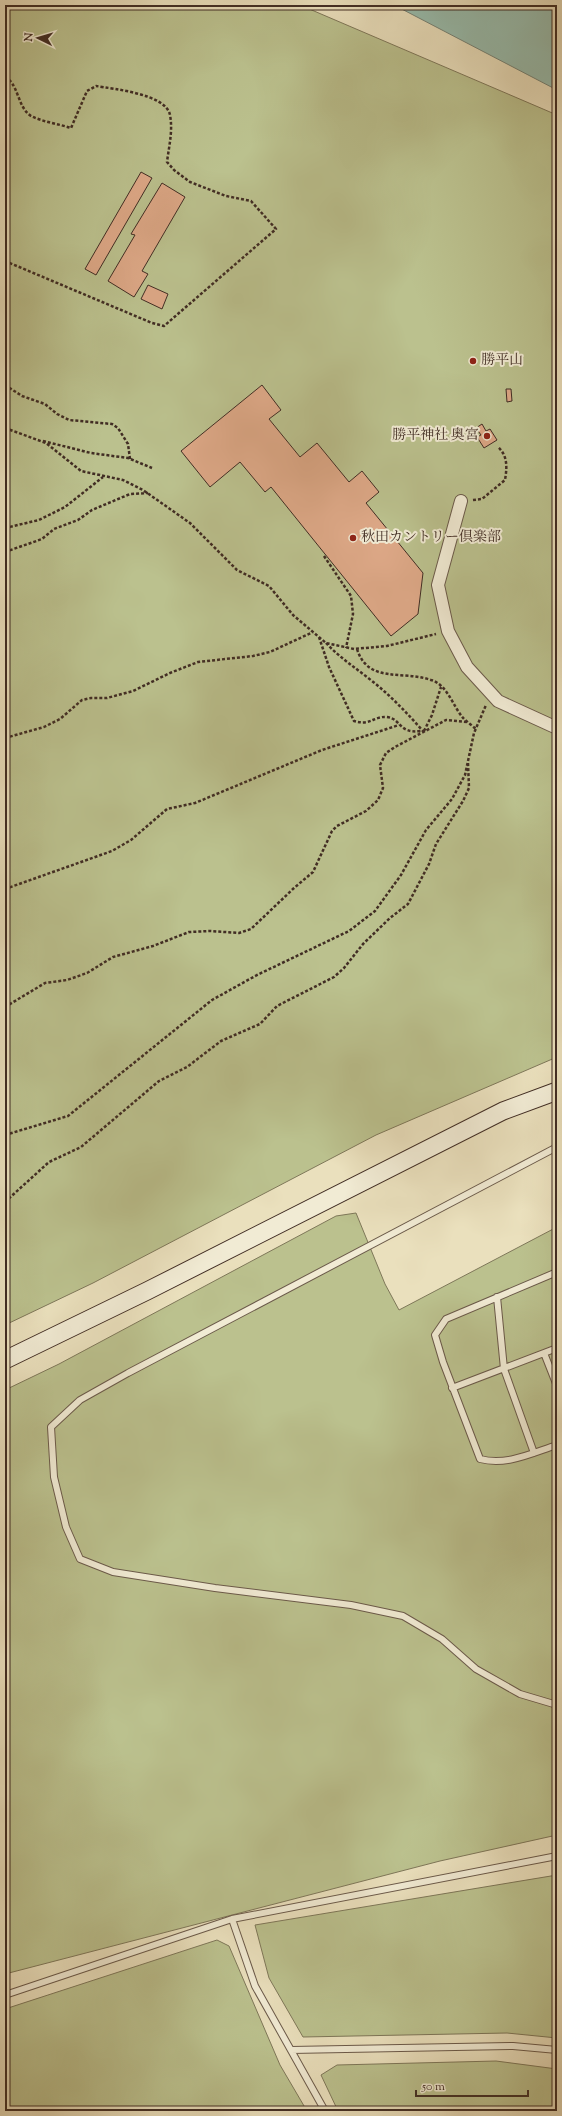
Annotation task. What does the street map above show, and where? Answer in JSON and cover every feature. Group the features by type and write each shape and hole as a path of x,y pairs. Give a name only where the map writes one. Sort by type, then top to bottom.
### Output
{"street":[{"path":"461,501 438,585 448,631 467,667 498,702 557,728"},
{"path":"5,1360 147,1291 503,1111 557,1091"}],"lane":[{"path":"557,1147 128,1373 80,1400 51,1427 54,1477 66,1527 80,1559 113,1572 215,1588 351,1604 403,1616 442,1639 476,1668 520,1694 557,1705"},
{"path":"557,1274 497,1297 446,1319 435,1335 452,1388 480,1459 494,1463 513,1460 557,1445"},
{"path":"497,1297 504,1369 534,1453"},
{"path":"452,1388 557,1348"},
{"path":"544,1353 557,1386"},
{"path":"550,1368 557,1366"},
{"path":"5,1995 232,1919 557,1856"},
{"path":"232,1919 255,1986 324,2111"},
{"path":"291,2050 513,2046 557,2050"}],"path":[{"path":"5,77 10,80 22,106 31,116 72,128 87,91 96,86 156,99 170,113 171,132 167,162 174,170 190,182 226,196 251,201 276,229 164,326 152,323 5,262"},
{"path":"5,385 22,396 45,404 57,414 69,420 112,424 118,428 128,444 130,459"},
{"path":"5,428 46,443 81,471 122,480 148,493 190,523 237,570 269,586 292,615 326,643 340,658 372,680 390,696 423,731"},
{"path":"36,439 91,453 130,459 152,468"},
{"path":"461,501 482,499 506,480 507,464 503,452 498,447"},
{"path":"5,528 39,520 65,507 104,476"},
{"path":"5,552 42,539 54,529 78,520 92,510 130,494 148,493"},
{"path":"324,556 351,596 353,614 346,648"},
{"path":"326,643 357,649 387,646 448,631"},
{"path":"5,738 44,727 60,719 82,700 91,698 107,698 134,691 170,673 198,662 252,656 270,652 313,632"},
{"path":"319,637 329,667 354,721 370,723 376,718 386,717 392,718 399,725 410,732 423,731"},
{"path":"357,649 364,665 372,670 381,673 432,680 441,687 468,722 476,729"},
{"path":"423,731 432,715 441,687"},
{"path":"5,1134 68,1116 212,1000 257,975 349,931 370,915 401,875 426,830 452,799 465,775 476,729 482,713 492,695"},
{"path":"5,1007 45,983 67,980 87,973 113,957 153,946 189,932 210,931 239,933 251,929 313,872 332,831 337,826 366,811 378,800 383,788 380,765 386,753 423,731 446,720 468,722"},
{"path":"5,889 112,851 131,840 167,809 195,803 322,750 399,725"},
{"path":"5,1202 49,1162 81,1147 159,1081 188,1067 221,1041 260,1024 277,1006 334,977 344,968 363,944 390,918 408,904 429,864 436,844 464,801 469,788 468,760"}],"green space":[{"name":"秋田カントリー倶楽部","path":"5,5 300,5 557,115 557,1057 376,1135 93,1283 5,1325"},
{"path":"356,1213 385,1284 399,1310 557,1227 557,1835 440,1861 5,1974 5,1390 59,1364 336,1216"},
{"path":"557,1875 557,2038 507,2033 303,2037 269,1978 255,1925"},
{"path":"217,1940 229,1946 280,2065 307,2111 5,2111 5,2009"},
{"path":"496,2061 557,2069 557,2111 338,2111 321,2075 337,2065"}],"shaded area":[{"path":"394,5 557,5 557,90"}],"building":[{"path":"141,172 152,178 96,275 85,269"},
{"path":"162,183 185,197 142,271 148,274 134,297 108,281 135,235 131,234"},
{"path":"148,285 168,294 162,309 141,299"},
{"name":"秋田カントリー倶楽部","path":"262,385 281,410 269,419 300,457 317,443 349,482 362,471 379,492 366,503 423,573 418,614 391,636 271,487 265,492 240,462 210,487 181,451"},
{"path":"506,389 511,389 512,401 507,402"},
{"name":"勝平神社 奥宮","path":"482,424 486,431 490,429 497,440 484,448 477,437 481,435 476,428"}],"place":[{"name":"勝平山","path":"473,361"},
{"name":"勝平神社 奥宮","path":"487,436"},
{"name":"秋田カントリー倶楽部","path":"353,538"}]}
